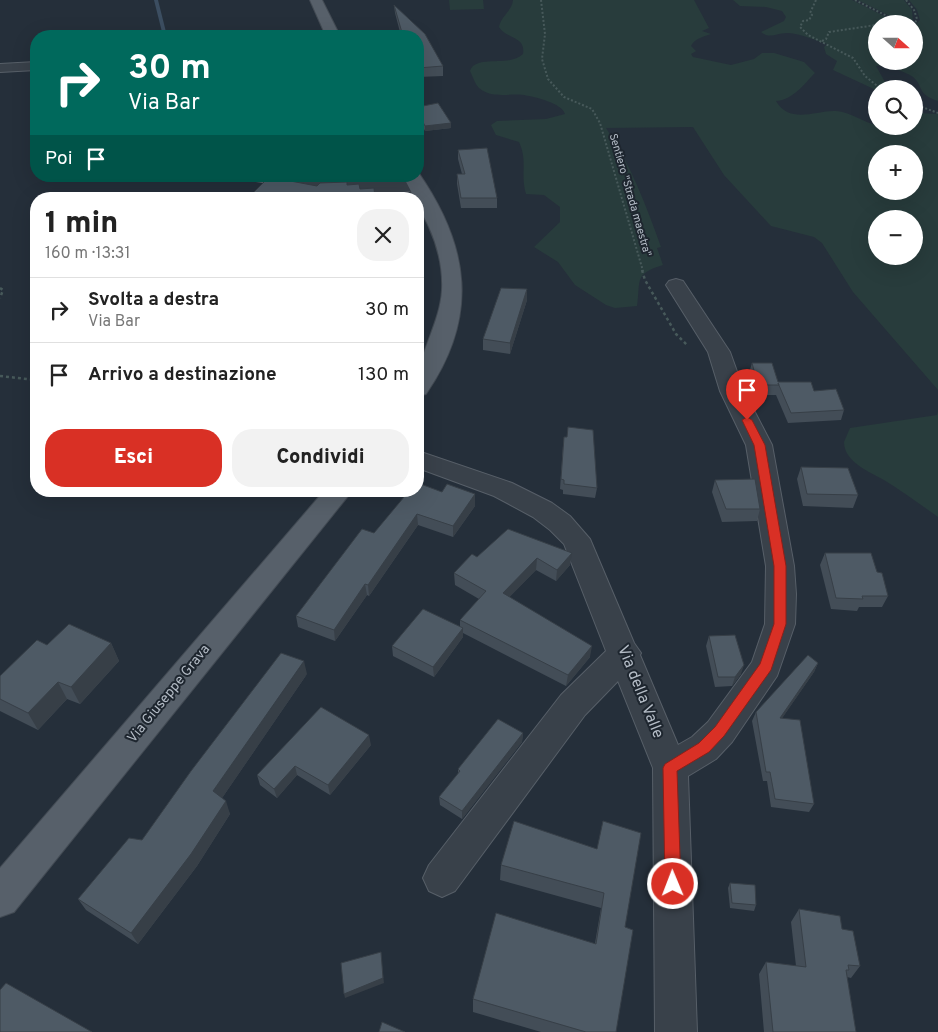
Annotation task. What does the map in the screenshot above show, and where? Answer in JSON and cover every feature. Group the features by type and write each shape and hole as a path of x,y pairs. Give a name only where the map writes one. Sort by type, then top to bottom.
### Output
{"main road":[{"path":"316,0 330,30"},
{"path":"424,201 450,257 451,304 444,334 424,376"},
{"name":"Via Giuseppe Grava","path":"0,898 334,497"}],"street":[{"path":"0,68 30,66"},
{"path":"301,182 323,185 382,187 405,182"},
{"path":"670,768 704,748 720,732 766,666 780,624 780,566 759,445 732,391 720,352 676,285"},
{"name":"Via della Valle","path":"424,462 516,494 560,521 576,539 625,653 670,768 676,1032"},
{"path":"442,878 573,704 625,653"}],"path":[{"name":"Sentiero \"Strada maestra\"","path":"541,0 545,34 542,59 548,79 564,97 592,109 600,123 645,280 676,334 688,347"},
{"path":"816,0 810,13 812,15 809,20 803,21 800,27 822,42 853,58 856,66 871,80"},
{"path":"855,0 886,15"},
{"path":"906,0 916,15"},
{"path":"822,42 830,32 868,26"},
{"path":"923,107 938,113"},
{"path":"0,288 3,290 0,298"},
{"path":"0,376 30,379"}],"green space":[{"path":"449,0 483,0 484,9 450,10"},
{"path":"513,0 694,0 709,28 702,31 711,34 693,43 691,46 696,51 691,54 693,57 731,65 754,59 762,53 774,53 804,62 815,73 793,95 776,101 788,113 804,115 836,111 847,113 868,122 868,135 923,135 923,113 938,114 938,390 853,292 822,243 814,237 771,226 724,175 693,127 606,128 623,156 644,201 661,247 657,248 663,265 653,268 643,275 639,284 637,306 615,308 606,305 575,285 558,262 534,247 560,222 560,207 544,195 526,194 524,187 524,162 519,142 496,135 491,125 497,121 546,119 565,114 559,107 541,99 524,95 495,95 484,91 479,88 470,71 473,66 479,63 510,60 523,54 522,44 499,27"},
{"path":"733,0 852,0 882,15 868,15 868,70 878,70 884,80 868,80 868,86 833,70 837,61 826,54 824,47 827,44 793,34 784,33 771,36 761,32 784,21 786,17 782,11 766,7 740,6"},
{"path":"858,0 904,0 912,10 912,15 888,15"},
{"path":"909,0 938,0 938,101 923,93 923,80 916,80 898,70 923,70 923,15 918,15"},
{"path":"938,411 938,517 891,484 859,466 848,455 844,442 850,428 937,415"}],"building":[{"path":"394,5 421,30 401,30"},
{"path":"424,33 425,34 443,66 424,68"},
{"path":"438,103 451,123 425,126 424,106"},
{"path":"487,148 497,198 461,198 457,174 465,174 458,150"},
{"path":"264,182 296,182 317,186 320,183 347,182 347,185 359,184 360,189 374,188 374,192 254,192"},
{"path":"501,288 527,289 510,343 483,339"},
{"path":"752,363 772,363 778,382 811,382 814,391 836,389 844,410 791,413 779,385 758,385"},
{"path":"568,427 593,430 597,488 564,484 564,480 561,479 564,437 567,437"},
{"path":"801,467 848,468 858,495 807,494"},
{"path":"755,479 760,509 726,509 715,480"},
{"path":"447,484 475,494 453,526 417,514 368,585 365,584 334,630 296,616 362,529 374,533 404,497 424,497 424,485 442,492"},
{"path":"508,529 572,553 557,570 537,558 503,593 592,646 568,675 460,620 486,591 454,573 472,554 477,557"},
{"path":"825,553 871,553 877,572 882,573 888,596 862,596 863,599 836,598"},
{"path":"423,609 463,628 433,667 392,646"},
{"path":"69,624 111,643 71,687 58,682 28,713 0,699 0,676 37,640 47,645"},
{"path":"735,635 744,665 735,677 718,677 709,636"},
{"path":"281,653 304,661 213,791 226,801 191,854 131,933 78,899 129,838 142,840 191,771"},
{"path":"808,655 818,663 780,718 800,720 814,804 775,799 770,772 766,772 756,712"},
{"path":"321,707 369,735 328,785 295,766 274,789 257,775"},
{"path":"498,719 523,733 462,811 439,797 460,771 458,769"},
{"path":"514,821 597,849 603,821 641,833 625,927 633,930 616,1032 586,1032 473,999 496,913 596,944 604,893 501,865"},
{"path":"730,883 755,885 756,905 732,903"},
{"path":"799,909 840,916 842,929 853,931 860,966 848,965 849,970 846,970 856,1032 773,1032 766,962 806,967"},
{"path":"381,952 383,978 344,994 341,963"},
{"path":"6,983 92,1032 0,1032 0,990"},
{"path":"382,1022 405,1032 379,1032"}],"waterway":[{"path":"156,0 164,30"}],"route":[{"path":"673,884 670,768 704,748 720,732 766,666 780,624 780,566 759,445 747,420"}]}
